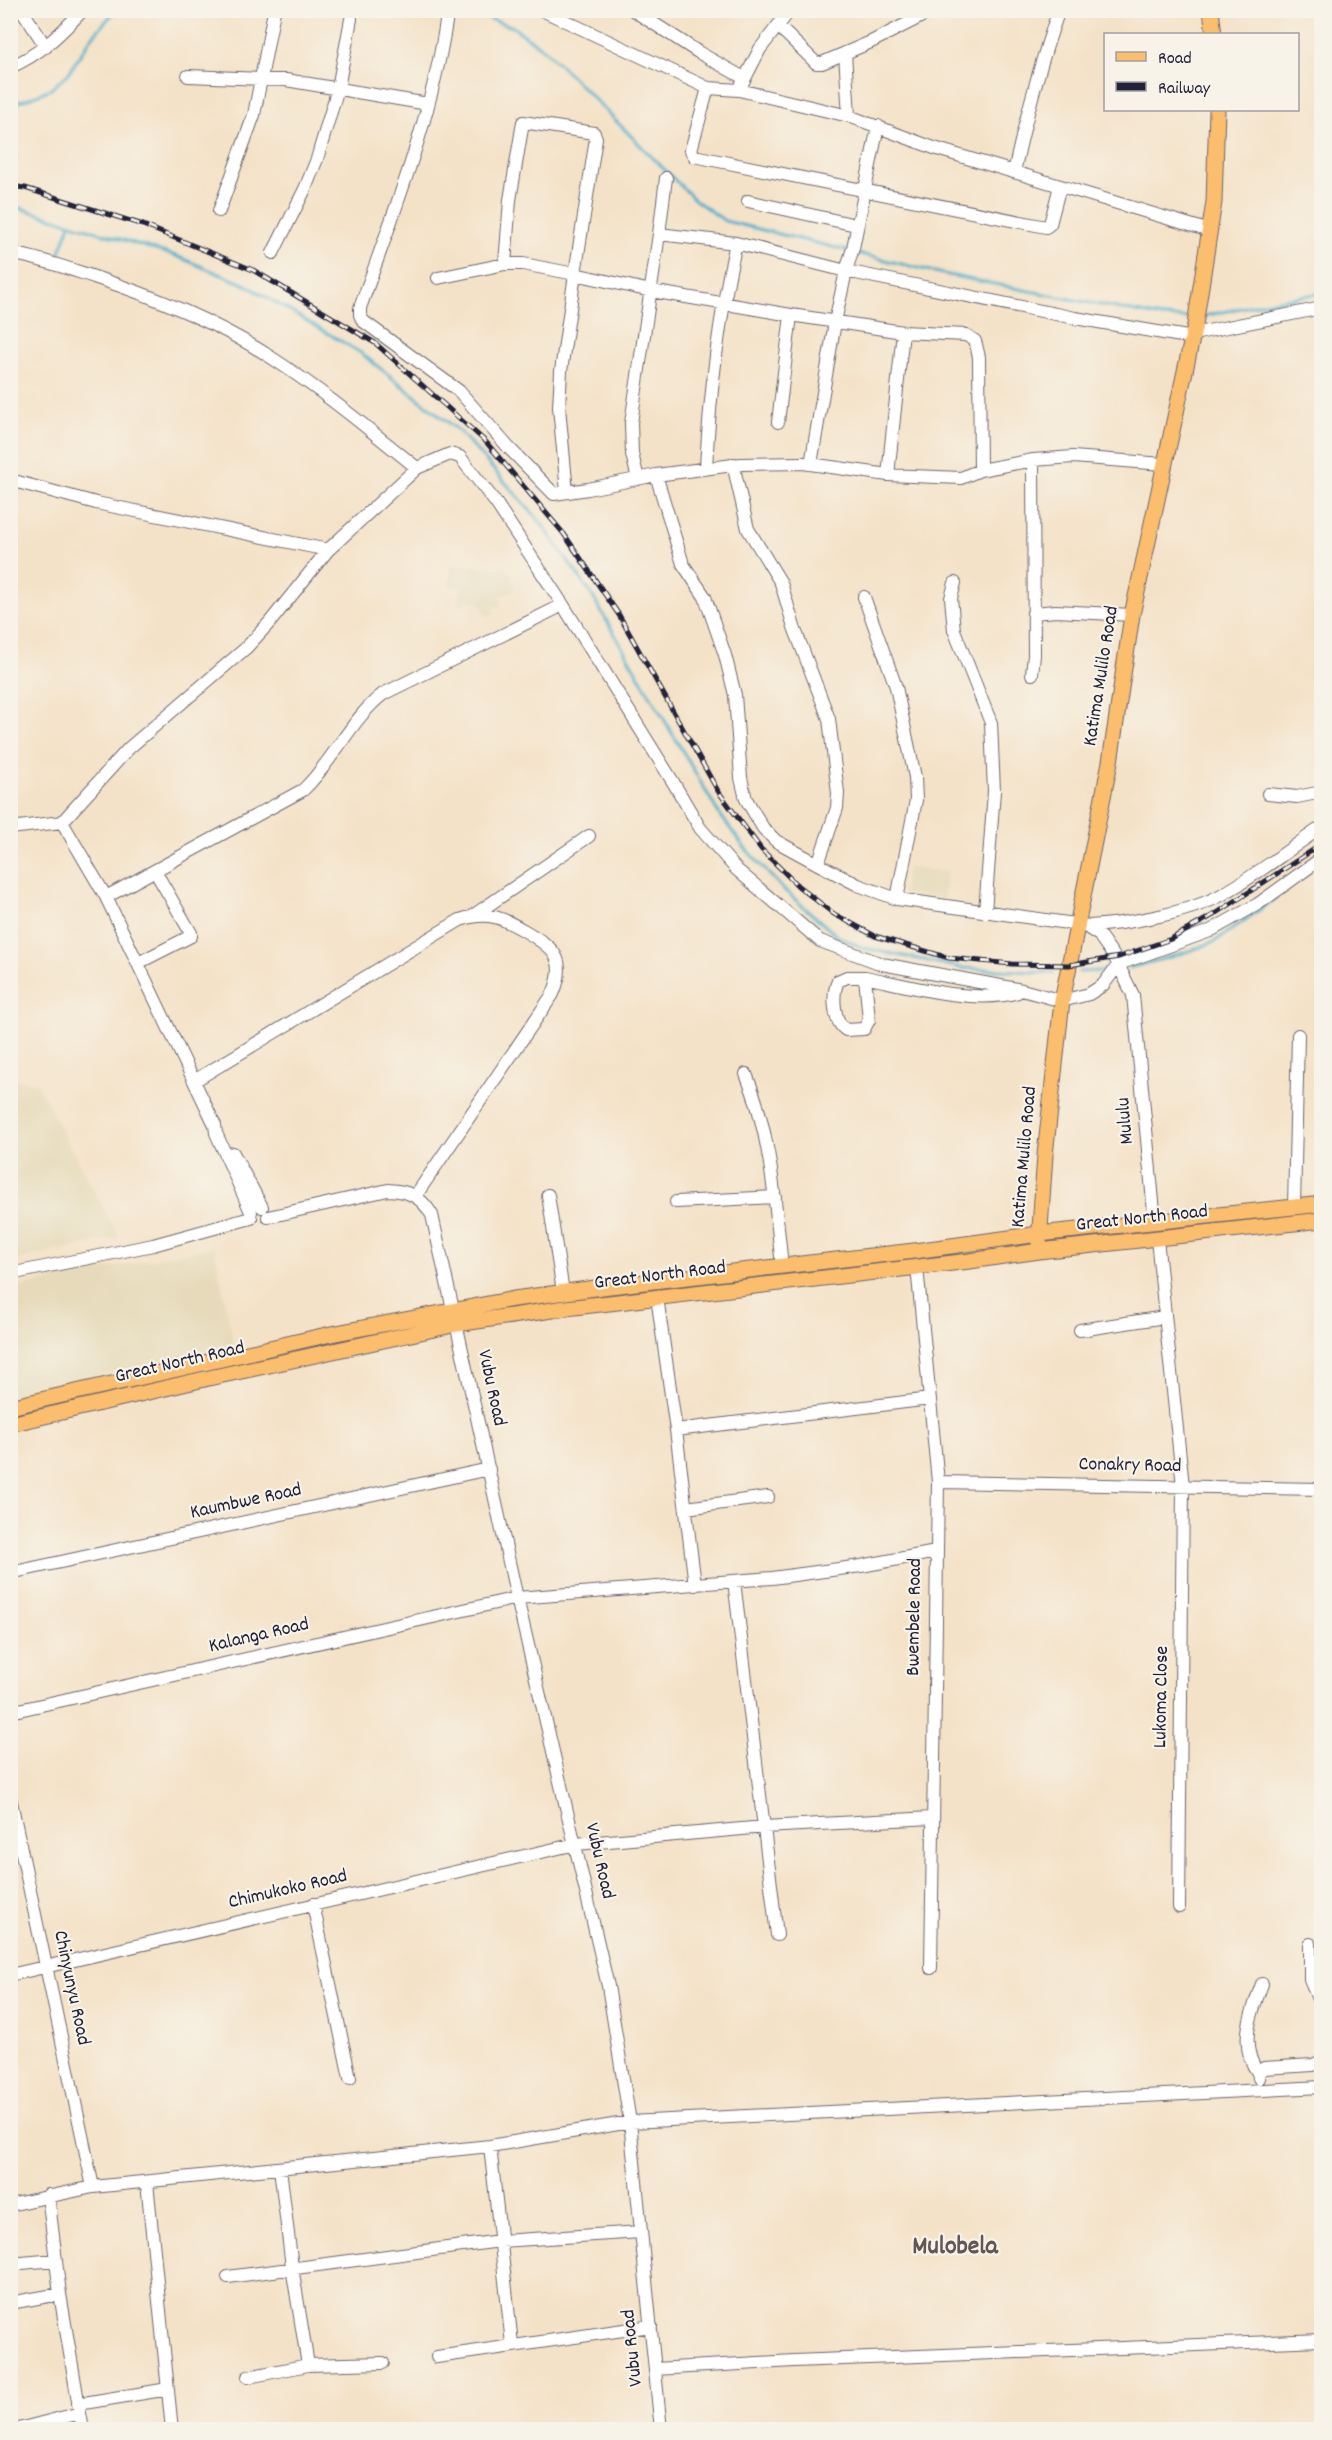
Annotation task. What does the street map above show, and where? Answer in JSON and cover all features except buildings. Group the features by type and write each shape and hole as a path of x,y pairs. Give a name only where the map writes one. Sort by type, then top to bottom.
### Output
{"main road":[{"path":"1211,10 1214,33"},
{"name":"Katima Mulilo Road","path":"1040,1251 1039,1234 1045,1155 1062,1001 1080,924 1110,762 1132,615 1195,327 1214,202 1217,111"},
{"name":"Great North Road","path":"10,1424 563,1292 1039,1234 1322,1204"},
{"name":"Great North Road","path":"10,1407 331,1334 456,1317 566,1308 1040,1251 1322,1220"}],"street":[{"path":"22,10 46,47"},
{"path":"10,67 46,47 83,10"},
{"path":"542,10 708,88 742,84"},
{"path":"633,10 742,84 878,126 934,148 1210,231"},
{"path":"742,84 760,49 790,10"},
{"path":"778,26 816,63 822,63 934,10"},
{"path":"1014,172 1030,102 1059,10"},
{"path":"219,211 254,115 274,11"},
{"path":"273,252 313,169 338,88 351,19"},
{"path":"446,22 428,105 412,159 360,308 360,315 363,321 459,391 554,494 656,475 733,464 811,464 888,476 961,478 980,470 1033,460 1073,456 1164,464"},
{"path":"845,53 849,117"},
{"path":"188,76 261,78 338,88 428,105"},
{"path":"708,88 691,150 694,156 1046,227 1050,224 1060,186"},
{"path":"505,264 510,200 522,125 526,121 590,131 596,138 561,371 559,407 567,492"},
{"path":"811,464 835,322 878,126"},
{"path":"638,479 632,454 631,423 666,178"},
{"path":"748,201 856,225"},
{"path":"659,234 735,243 1074,318 1195,327 1322,308"},
{"path":"706,467 708,416 722,304 735,243"},
{"path":"10,253 54,264 146,294 210,322 271,357 339,405 417,468"},
{"path":"438,278 489,265 523,264 722,304 903,332 966,335 975,341 979,357 980,470"},
{"path":"778,422 791,315"},
{"path":"888,476 903,332"},
{"path":"10,828 62,822 129,748 246,648 328,550 417,468 450,454 460,456 496,503 563,605 700,828 736,869 820,941 882,963 1022,990 1062,1001 1089,994 1102,985 1119,964 1210,931 1258,904 1322,858"},
{"path":"1032,674 1033,460"},
{"path":"733,464 748,529 781,583 797,636 829,718 838,793 837,808 818,864"},
{"path":"656,475 683,564 705,597 725,655 735,695 741,778 746,798 754,816 776,841 818,864 858,885 897,899 1080,924 1110,925 1174,912 1222,895 1322,827"},
{"path":"10,480 96,503 328,550"},
{"path":"955,583 951,598 954,630 990,723 994,791 985,912"},
{"path":"864,597 896,687 915,777 915,801 897,899"},
{"path":"106,897 303,790 315,779 368,708 383,694 563,605"},
{"path":"1033,613 1056,611 1132,615"},
{"path":"1268,794 1297,797 1322,792"},
{"path":"62,822 106,897 215,1125 221,1131 258,1213"},
{"path":"473,916 589,836"},
{"path":"138,963 191,936 155,871"},
{"path":"10,1274 153,1245 258,1213 388,1190 416,1195 553,994 559,980 559,966 549,945 507,921 491,915 473,916 460,920 194,1081"},
{"name":"Mululu","path":"1080,924 1099,935 1119,964 1133,995 1137,1017 1155,1222"},
{"path":"865,977 869,1020 864,1029 846,1030 838,1022 834,989 838,981 847,977 865,977 918,988 978,996 994,997 1022,990"},
{"path":"1294,1207 1298,1035"},
{"path":"746,1074 762,1121 775,1197 782,1266"},
{"name":"Vubu Road","path":"416,1195 426,1204 432,1215 517,1598 608,1986 630,2122 662,2430"},
{"path":"548,1195 563,1292"},
{"path":"676,1202 775,1197"},
{"name":"Lukoma Close","path":"1157,1239 1183,1486 1179,1907"},
{"name":"Bwembele Road","path":"917,1267 938,1482 931,1968"},
{"path":"657,1297 695,1585"},
{"path":"1080,1330 1165,1317"},
{"path":"676,1430 930,1399"},
{"name":"Kaumbwe Road","path":"10,1573 489,1469"},
{"name":"Conakry Road","path":"938,1482 1322,1489"},
{"path":"686,1508 768,1497"},
{"name":"Kalanga Road","path":"10,1712 517,1598 695,1585 829,1571 936,1552"},
{"path":"734,1581 777,1935"},
{"name":"Chinyunyu Road","path":"10,1797 16,1850 48,1968 93,2187"},
{"name":"Chimukoko Road","path":"10,1975 576,1844 764,1827 932,1818"},
{"path":"313,1904 350,2078"},
{"path":"1310,1944 1310,1979 1322,2009"},
{"path":"1259,2088 1258,2073 1252,2064 1247,2048 1249,2022 1262,1984"},
{"path":"1258,2073 1264,2068 1313,2065 1322,2061"},
{"path":"10,2205 93,2187 490,2146 630,2122 1259,2088 1322,2087"},
{"path":"490,2146 512,2344"},
{"path":"280,2169 292,2267 308,2365"},
{"path":"147,2182 172,2430"},
{"path":"48,2195 60,2294 83,2430"},
{"path":"228,2277 500,2241 641,2232"},
{"path":"10,2264 56,2260"},
{"path":"10,2303 60,2294"},
{"path":"437,2357 512,2344 651,2326"},
{"path":"655,2369 806,2360 1322,2340"},
{"path":"248,2377 308,2365 383,2363"},
{"path":"15,2430 79,2408 168,2389"}],"shaded area":[{"path":"450,565 504,568 512,574 515,590 501,597 501,605 493,609 495,614 487,616 479,603 466,601 465,605 459,605 461,588 449,586"},
{"path":"907,867 947,872 943,899 903,894"},
{"path":"11,1079 36,1083 119,1237 11,1261"},
{"path":"214,1247 234,1345 11,1395 11,1288"}],"waterway":[{"path":"10,104 51,89 68,74 91,38 116,10"},
{"path":"465,10 513,27 546,51 695,200 725,221 849,251"},
{"path":"10,132 16,159"},
{"path":"10,205 176,256 246,285 361,353 459,431 538,519 590,592 718,812 744,847 782,888 837,936 863,948 963,968 1053,973"},
{"path":"58,258 70,224"},
{"path":"856,253 943,274 1162,317 1190,318"},
{"path":"1200,317 1322,293"},
{"path":"1129,968 1214,942 1276,898"},
{"path":"1079,972 1102,971"}],"railway":[{"path":"10,186 25,188 143,225 253,270 375,343 486,442 564,534 619,615 718,791 761,849 798,886 834,914 875,936 949,958 1012,964 1069,965 1119,957 1171,939 1217,913 1322,844"}],"district":[{"name":"Mulobela","path":"955,2247"}]}
